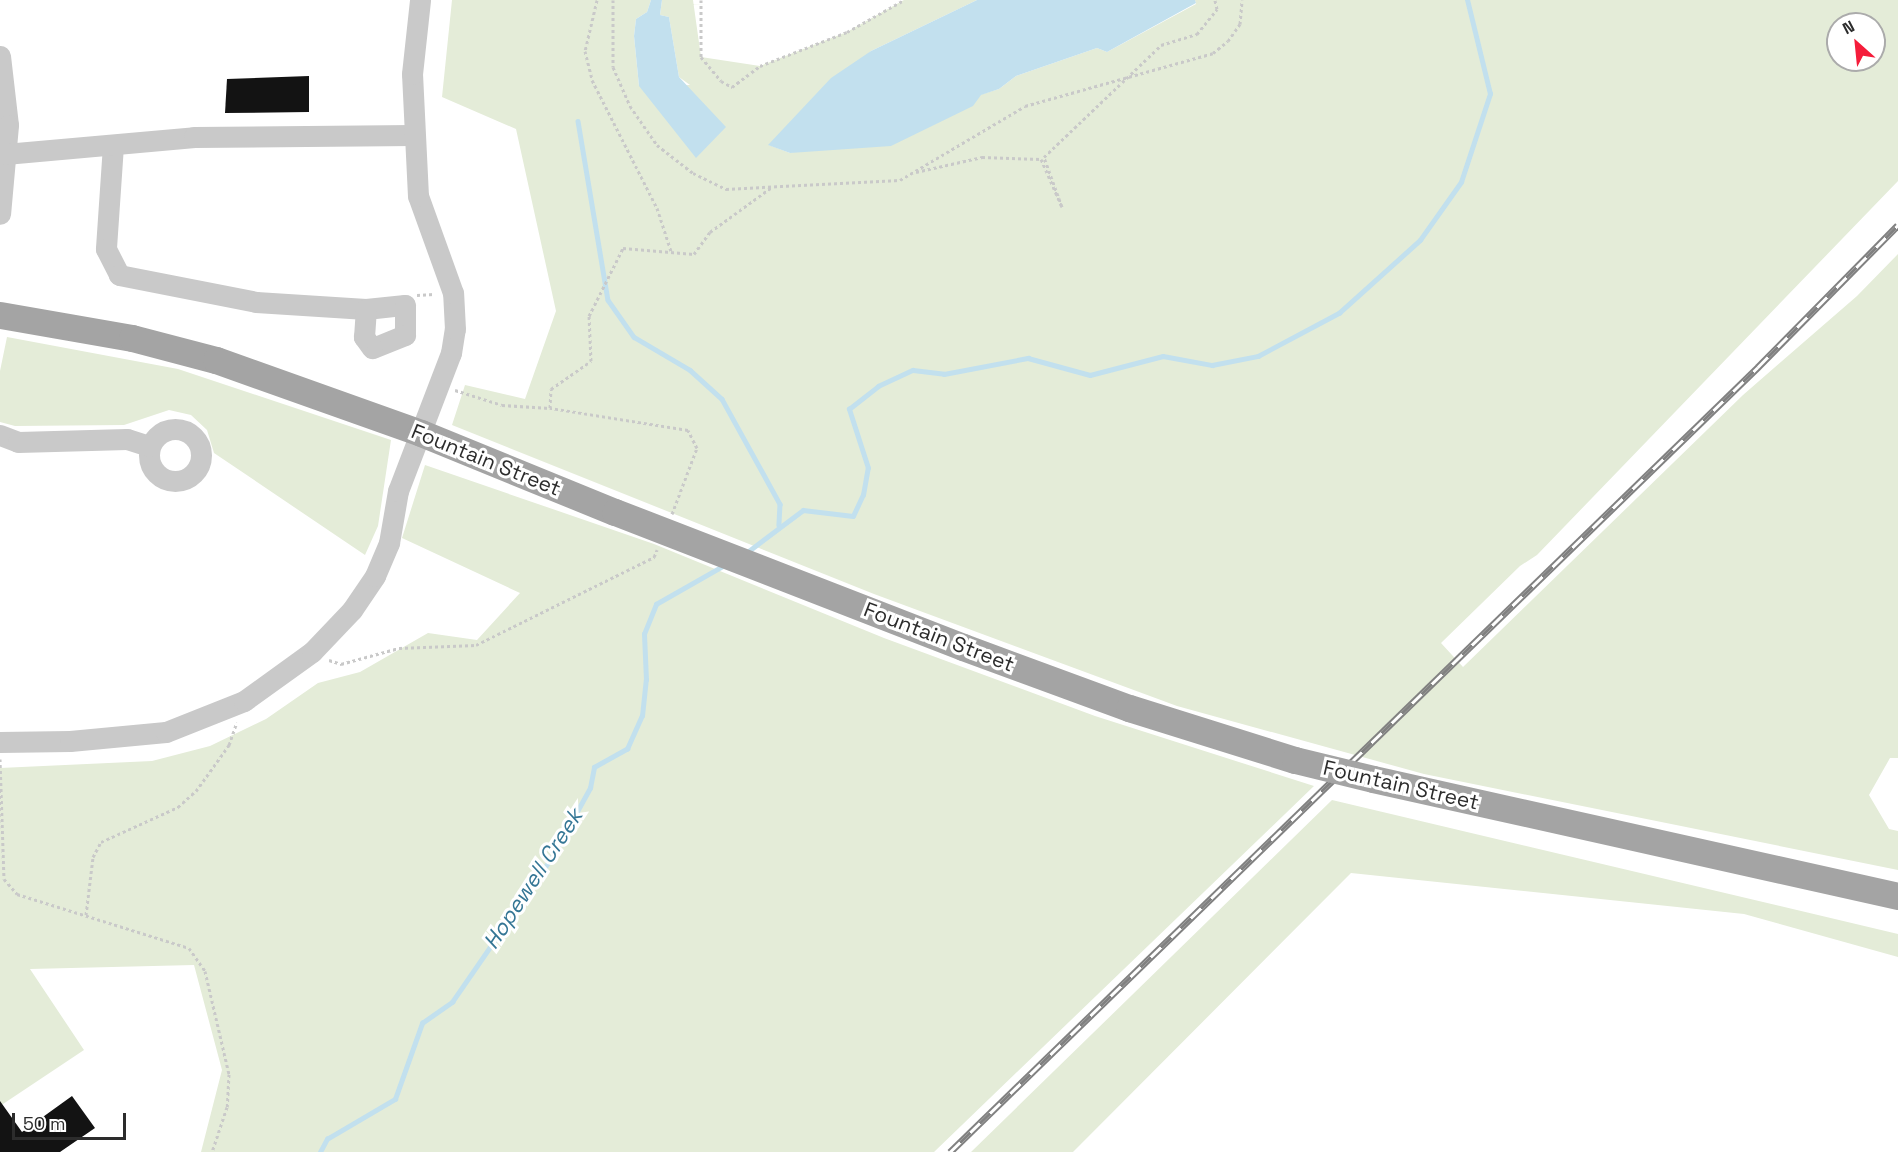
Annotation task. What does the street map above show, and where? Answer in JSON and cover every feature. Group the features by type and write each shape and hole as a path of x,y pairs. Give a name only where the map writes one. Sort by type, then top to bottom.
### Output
{"main road":[{"name":"Fountain Street","path":"0,315 189,352 422,433 615,512 963,647 1129,708 1295,760 1898,896"}],"street":[{"path":"0,742 70,741 166,732 244,701 312,652 352,610 375,576 389,543 398,490 422,433 454,337 453,292 417,196 412,74 420,0"},
{"path":"0,56 8,125 0,214"},
{"path":"5,154 194,137 413,135"},
{"path":"113,145 106,249 119,276 256,302 366,309 405,305 405,335 372,348 364,337 366,309"},
{"path":"0,435 18,442 127,439 149,446"}],"path":[{"path":"597,0 585,51 592,80 657,208 672,252"},
{"path":"613,0 613,67 630,106 657,145 693,173 726,189 900,180 1025,106 1213,53 1228,41 1240,24 1242,0"},
{"path":"701,0 701,57 721,81 732,87 760,66 847,32 904,0"},
{"path":"912,173 982,157 1042,158 1161,45 1197,34 1216,9 1215,0"},
{"path":"1042,158 1062,207 1042,158"},
{"path":"550,408 551,389 591,361 589,316 623,248 694,254 710,232 772,187"},
{"path":"405,305 413,295 453,292"},
{"path":"438,385 502,405 550,408 688,430 697,448 667,524"},
{"path":"312,652 341,664 399,648 476,645 654,557 659,546"},
{"path":"86,915 93,857 101,842 177,807 196,791 229,745 244,701"},
{"path":"0,754 4,879 17,894 189,948 205,971 229,1074 227,1107 212,1152"}],"green space":[{"path":"452,0 651,0 647,12 636,19 634,36 639,86 690,85 679,77 669,17 660,15 662,0 693,0 701,57 760,66 847,32 904,0 977,0 871,51 769,145 790,153 999,89 1016,76 1097,48 1107,52 1196,4 1195,0 1898,0 1898,181 1537,555 1520,566 1441,643 1463,667 1743,395 1857,296 1898,254 1898,758 1890,758 1869,795 1889,829 1898,831 1898,870 1424,774 1177,706 874,594 452,425 465,385 525,399 556,311 516,129 442,97"},
{"path":"7,337 178,369 391,440 378,526 365,555 214,453 207,430 191,415 169,410 124,425 15,426 0,422 0,371"},
{"path":"425,465 654,544 884,638 1095,716 1314,786 934,1152 201,1152 222,1070 194,965 30,969 84,1050 0,1106 0,768 152,761 210,746 266,719 318,683 360,672 428,633 477,640 520,593 402,538"},
{"path":"1332,800 1898,934 1898,957 1744,914 1351,873 1073,1152 971,1152"}],"water":[{"path":"651,0 662,0 660,15 669,17 679,77 726,127 696,158 639,86 634,36 636,19 647,12"},
{"path":"977,0 1195,0 1196,3 1107,52 1097,48 1016,76 999,89 981,95 973,106 891,146 790,153 768,145 831,78 871,51"}],"building":[{"path":"309,76 309,112 225,113 227,79"},
{"path":"72,1096 95,1128 60,1152 0,1152 0,1101 22,1132"}],"waterway":[{"name":"Hopewell Creek","path":"746,553 803,510 853,516 863,495 868,468 849,409 878,386 913,370 944,374 1028,358 1090,375 1163,356 1212,365 1258,356 1339,313 1420,240 1461,182 1490,94 1467,0"},
{"path":"578,121 608,300 634,337 690,370 722,399 780,504 779,525"},
{"name":"Hopewell Creek","path":"320,1152 327,1139 395,1099 422,1023 452,1002 552,857 590,788 594,767 627,749 642,716 646,680 644,634 656,604 723,566"}],"railway":[{"path":"950,1152 1758,367 1898,225"}]}
